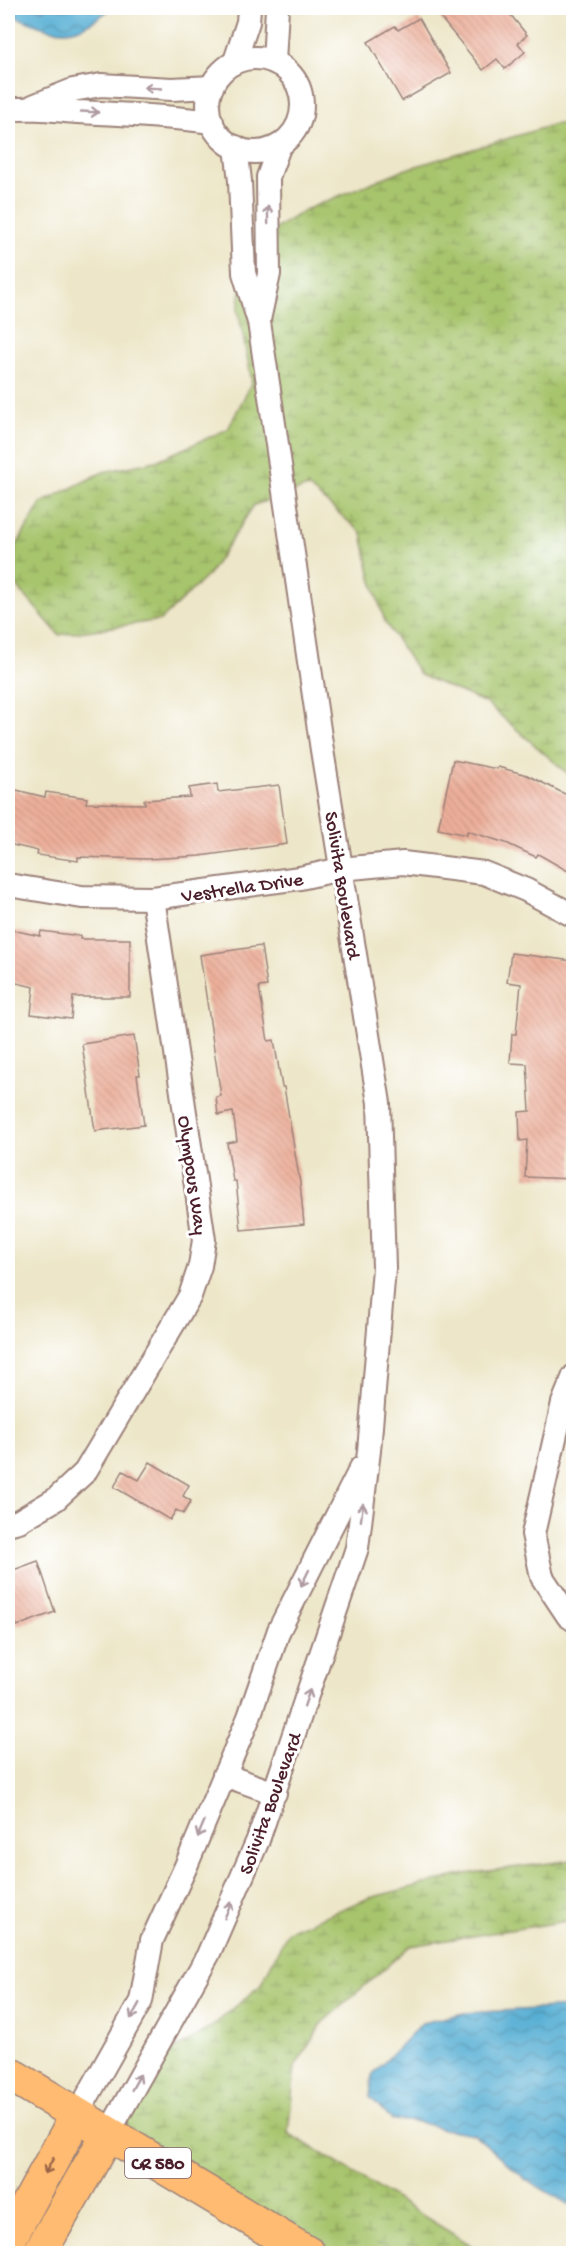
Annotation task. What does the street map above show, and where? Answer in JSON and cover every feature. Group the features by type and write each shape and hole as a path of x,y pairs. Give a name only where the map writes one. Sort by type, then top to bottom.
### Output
{"main road":[{"name":"CR 580","path":"8,2073 309,2253"},
{"path":"8,2241 77,2115"},
{"path":"39,2253 108,2134"}],"street":[{"path":"235,62 248,22 249,8"},
{"path":"274,62 277,8"},
{"path":"251,58 268,59 274,62 282,65 293,76 303,102 300,122 290,138 279,147 257,153 236,147 218,134 208,111 207,96 225,69 235,62 251,58"},
{"path":"32,107 73,90 101,85 172,89 212,87"},
{"path":"8,110 32,107 162,116 212,122"},
{"name":"Solivita Boulevard","path":"108,2134 208,1955 258,1840 357,1548 369,1451 384,1268 379,1103 341,870 259,322 244,273 240,181 236,147"},
{"name":"Solivita Boulevard","path":"259,322 269,274 268,177 279,147"},
{"name":"Vestrella Drive","path":"8,885 82,897 153,898 403,863 484,873 526,890 573,916"},
{"name":"Olympous Way","path":"8,1524 19,1521 56,1500 86,1472 190,1296 200,1266 204,1240 153,898"},
{"path":"573,1376 563,1403 533,1534 542,1577 573,1620"},
{"name":"Solivita Boulevard","path":"77,2115 141,2001 152,1940 249,1717 279,1630 369,1451"},
{"path":"224,1775 274,1793"}],"green space":[{"path":"556,124 573,125 573,774 566,772 486,703 420,675 385,622 371,578 362,533 308,487 254,505 209,574 161,620 59,635 15,584 15,548 41,503 103,472 156,461 228,429 252,382 238,310 247,247 305,210 400,171"},
{"path":"573,1860 573,1920 410,1946 323,2022 295,2067 288,2133 484,2253 330,2253 113,2124 163,2056 210,2028 260,1986 288,1931 369,1898 465,1874"}],"water":[{"path":"8,8 112,8 78,29 61,31 8,16"},
{"path":"573,2007 573,2207 525,2179 474,2134 419,2122 392,2120 370,2097 372,2075 422,2023 464,2013"}],"building":[{"path":"450,8 505,8 527,35 518,43 525,52 505,69 497,59 483,70 439,16"},
{"path":"419,18 451,73 402,101 368,42 395,26 398,30"},
{"path":"453,760 497,769 498,767 527,775 573,798 573,874 538,854 536,857 506,843 467,831 467,835 438,829"},
{"path":"217,784 218,792 279,785 287,844 200,856 146,859 78,857 78,861 37,855 38,851 8,844 8,788 45,797 46,792 87,798 86,803 145,804 144,800 190,797 189,788"},
{"path":"8,929 40,936 41,931 80,936 80,939 130,939 130,997 73,997 71,1019 31,1014 34,987 8,981"},
{"path":"261,946 267,986 259,987 268,1041 274,1040 282,1087 284,1087 300,1183 304,1224 241,1230 236,1181 233,1181 227,1143 237,1141 233,1112 218,1115 216,1097 221,1096 200,955"},
{"path":"511,953 573,961 573,1179 525,1177 527,1140 520,1141 519,1112 530,1111 527,1064 510,1063 512,1034 516,1034 521,984 507,982"},
{"path":"134,1036 144,1125 95,1131 82,1044"},
{"path":"150,1462 189,1485 183,1496 191,1501 183,1514 176,1510 170,1520 114,1487 123,1471 139,1480"},
{"path":"38,1561 55,1612 17,1626 8,1598 8,1572"}]}
